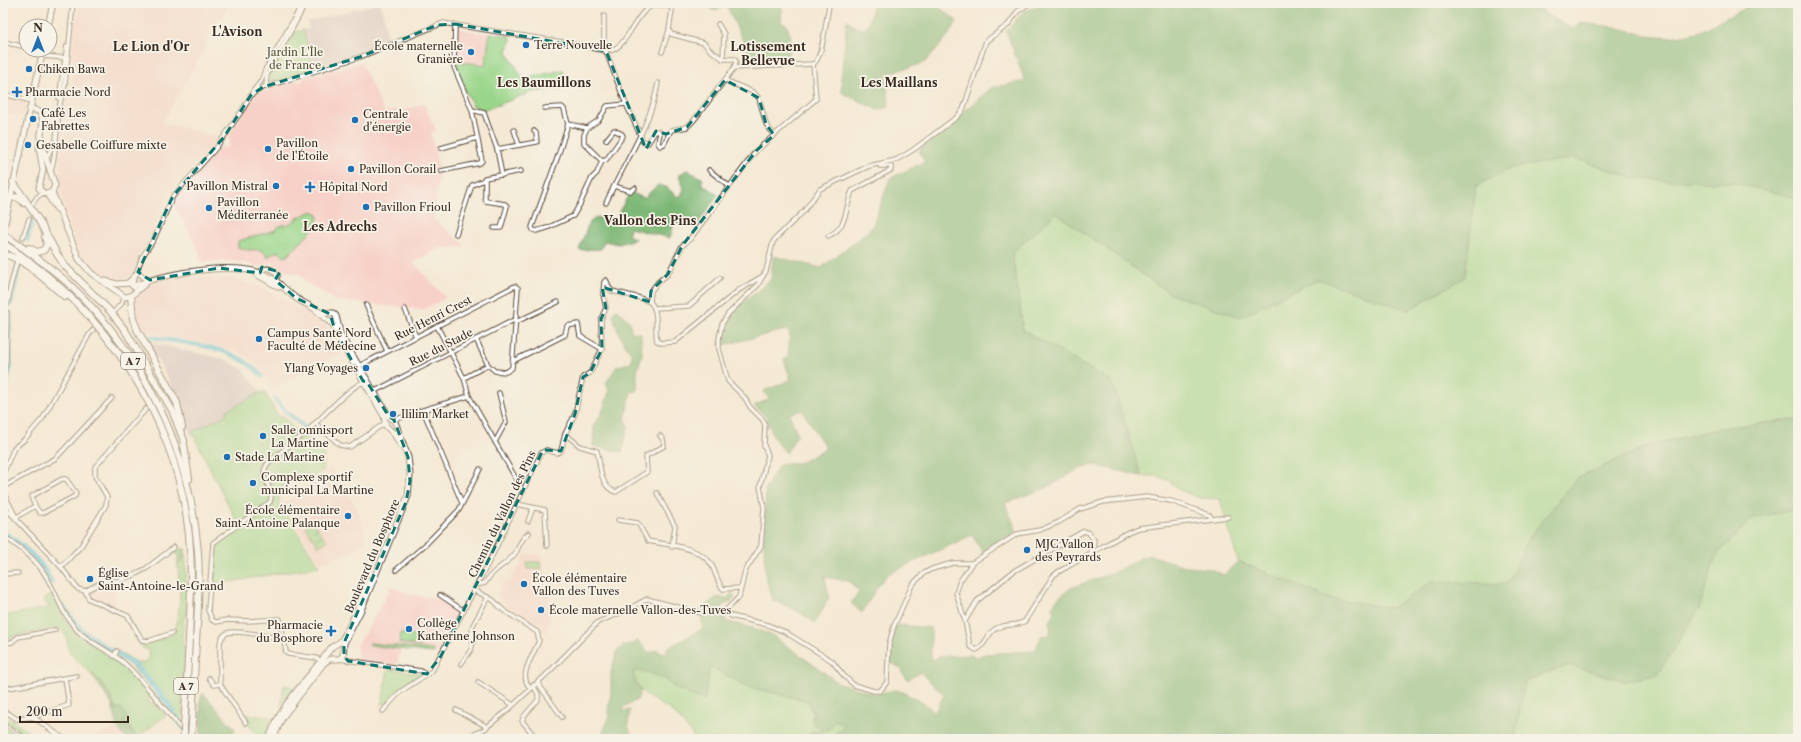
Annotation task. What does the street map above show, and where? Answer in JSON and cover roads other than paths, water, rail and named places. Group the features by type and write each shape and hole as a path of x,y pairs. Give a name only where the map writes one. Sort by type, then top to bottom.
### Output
{"highway":[{"path":"13,182 38,219 65,266 110,311 125,330 172,410 184,441"},
{"path":"6,204 17,197 22,201 41,229 47,244 44,250 37,252 10,238"},
{"name":"A 7","path":"3,233 41,261 77,292 114,334 138,368 153,394 174,441 187,482 195,524 199,582 188,738"},
{"name":"A 7","path":"3,243 35,264 95,322 120,354 149,402 169,451 184,503 192,581 184,725 188,738"},
{"path":"3,255 12,256 32,270 95,322"},
{"path":"133,294 133,319 177,403 182,421 195,524"}],"street":[{"path":"50,18 53,3"},
{"path":"50,172 54,158 60,103 65,85 66,58 73,3"},
{"path":"264,87 263,82 266,68 305,3"},
{"path":"972,563 957,562 932,569 924,573 915,581 898,618 890,640 886,685 880,691 869,690 854,685 832,662 785,632 768,625 729,615 723,611 739,597 745,571 761,546 764,508 760,486 768,456 764,446 765,425 750,407 745,398 728,382 721,356 719,339 722,324 728,314 757,286 764,275 771,257 773,242 804,211 820,189 864,169 902,157 957,117 963,110 986,41 1008,25 1018,11 1030,3"},
{"path":"250,95 264,87 360,57 442,23 613,50 623,43 636,21 652,6 672,5 669,30 662,52"},
{"path":"734,68 813,64 817,60 824,36 829,6"},
{"path":"604,16 605,49 626,104 644,142 648,143 655,132 659,132 658,143 662,146 671,130 687,127 694,120 734,68 736,62 735,59 723,59 710,50 704,43 671,34 669,30"},
{"path":"442,171 480,164 482,161 472,110 454,67 455,24"},
{"path":"718,24 724,34 723,59"},
{"path":"3,42 18,45"},
{"path":"58,56 66,58"},
{"path":"3,233 6,204 13,182 32,101 40,58"},
{"path":"764,275 728,298 675,342 661,343 657,341 655,308 650,302 651,291 658,282 668,274 682,246 690,239 756,151 816,98 813,64"},
{"path":"725,80 753,92 759,98 766,124 774,135"},
{"path":"263,82 277,84"},
{"path":"263,82 264,87"},
{"path":"129,284 138,272 142,257 154,239 173,196 224,137 250,95 263,82"},
{"path":"606,203 654,102 658,83"},
{"path":"3,94 32,101"},
{"path":"618,104 623,97"},
{"path":"602,161 584,143 584,135 587,128 599,120 607,106 626,104"},
{"path":"546,108 562,107 568,124 532,227 533,230 536,231 547,228 572,216 580,204 592,178 597,173 602,161 606,160 623,136 614,130 606,140"},
{"path":"30,108 36,110 42,115 43,121 39,147 44,170 39,188 47,193 62,216 79,259 86,268 122,295 133,294 150,280"},
{"path":"472,110 484,113 498,149 502,175"},
{"path":"568,124 587,128"},
{"path":"514,130 519,145"},
{"path":"498,149 537,142 536,133 534,131"},
{"path":"33,203 37,197 47,193 55,185 43,150 41,133"},
{"path":"43,166 52,149 56,133"},
{"path":"441,148 477,138"},
{"path":"43,150 46,151 52,149"},
{"path":"828,236 834,234 842,225 852,191 892,170 891,166 864,169"},
{"path":"709,170 729,186"},
{"path":"456,234 472,185 482,181 485,178 521,171"},
{"path":"41,181 48,178 53,180"},
{"path":"485,178 486,201 505,204 507,206 501,228 494,228"},
{"path":"614,186 631,191 635,188"},
{"path":"23,237 29,219"},
{"path":"8,303 17,261"},
{"path":"115,312 122,303 120,287 129,284 210,269 225,268 252,272 275,280 296,298 334,321 341,336 379,398 389,424"},
{"path":"138,272 145,279 150,280"},
{"path":"260,275 295,301 310,306"},
{"path":"655,308 689,306 720,278"},
{"path":"102,280 129,284"},
{"path":"269,281 275,280"},
{"name":"Chemin du Vallon des Pins","path":"383,711 400,692 432,672 464,611 543,451 559,452 565,434 575,414 583,377 590,373 602,349 601,319 606,308 603,294 605,280 608,281 609,288 612,291 650,302"},
{"path":"129,284 133,294"},
{"name":"Rue Henri Crest","path":"359,366 515,286 518,288 516,321"},
{"name":"Rue du Stade","path":"375,391 476,339 558,302"},
{"path":"366,305 387,351"},
{"path":"405,309 416,337"},
{"path":"3,376 6,362 6,313"},
{"path":"328,316 335,314 334,330 389,424"},
{"path":"476,339 488,365 495,371 506,372 512,368 516,321"},
{"path":"513,361 564,335 567,326 578,324 580,336 602,349"},
{"path":"437,326 464,378 469,396 523,491"},
{"path":"3,474 14,448 25,439 43,418 88,335 93,330"},
{"path":"464,378 488,365"},
{"path":"323,662 316,658 288,654 283,639 280,619 248,621 227,620 216,622 212,620 208,610 213,543 270,502 272,496 264,476 264,468 271,460 363,381"},
{"path":"363,381 368,383 375,396 379,398"},
{"path":"354,388 361,386 368,387"},
{"path":"495,442 506,422 500,393"},
{"path":"315,423 340,445 350,447 389,424 423,410 469,396"},
{"path":"3,487 56,458 112,398"},
{"path":"61,567 81,546 106,505 107,497 95,476 95,467 146,409"},
{"path":"423,410 462,503"},
{"name":"Boulevard du Bosphore","path":"330,651 331,648 341,641 353,619 405,494 407,475 406,460 399,441 389,424"},
{"name":"Boulevard du Bosphore","path":"343,652 344,643 361,608 408,496 410,481 409,462 389,424"},
{"path":"565,434 580,446 597,451 603,482 610,490 616,492 647,472 646,456 664,446 663,439 660,436"},
{"path":"396,570 459,510 480,469"},
{"path":"62,479 66,479 76,493 75,496 43,513 40,513 35,506 32,496 62,479"},
{"path":"3,492 16,518"},
{"path":"658,493 675,526 672,546"},
{"path":"1211,519 1210,515 1171,501 1147,497 1103,502 1080,509 1059,522 1040,530 1017,534 972,563 956,589 970,646 974,650 979,650 995,629 1003,625 1025,622 1053,576 1138,528 1228,517"},
{"path":"517,504 545,510 547,546"},
{"path":"3,505 61,567 78,588 84,591 89,598 128,616 142,640 149,641 172,633"},
{"path":"16,518 35,506"},
{"path":"528,521 533,508"},
{"path":"618,520 638,523 648,541 694,551 703,556 715,570 723,589 740,588"},
{"path":"965,621 977,601 1014,571 1084,531 1091,535 1094,540 1093,548 1089,555"},
{"path":"477,585 485,583 492,573 514,556 520,540 529,533"},
{"path":"3,536 28,553 39,563 63,613 83,637 114,656 138,677 188,738"},
{"path":"84,591 104,581 117,581 132,576 147,568 174,547"},
{"path":"3,574 18,573"},
{"path":"474,590 488,597 503,610 533,629 539,636 537,646 527,667 526,678 527,685 536,690 539,697 524,716 522,721 537,739"},
{"path":"440,595 464,611"},
{"path":"461,664 471,650 473,642 472,627 488,597"},
{"path":"464,739 486,728 513,705 598,622 625,611 644,600 656,601 701,613"},
{"path":"3,643 12,642 18,637 55,630"},
{"path":"246,722 220,684 220,643 222,638 226,633 236,632 283,639"},
{"path":"336,645 340,646 348,661"},
{"path":"114,656 118,650"},
{"path":"273,739 282,718 330,651 336,659"},
{"path":"336,659 343,652"},
{"path":"269,739 279,716 323,662 336,659 421,671 427,674"},
{"path":"3,689 77,676"},
{"path":"3,710 17,719 33,717 69,705 65,678"},
{"path":"208,678 214,685 220,684"},
{"path":"478,682 513,705"},
{"path":"537,682 562,717"},
{"path":"536,690 541,687"},
{"path":"456,710 484,725 486,728"},
{"path":"33,717 64,739"}],"waterway":[{"path":"27,239 31,222"},
{"path":"11,303 19,263"},
{"path":"3,394 10,366 8,339 10,313"},
{"path":"151,337 196,344 225,352 239,358 262,376"},
{"path":"275,399 283,409 307,429"},
{"path":"3,533 31,554 42,566 51,582"},
{"path":"63,607 83,632 101,645 135,665 168,704 175,716 194,739"}],"tunnel":[{"path":"19,254 23,237"},
{"path":"7,313 8,303"},
{"path":"701,613 721,612"}],"railway":[{"path":"3,722 31,739"}],"place":[{"name":"Terre Nouvelle","path":"526,45"},
{"name":"École maternelle Granière","path":"471,52"},
{"name":"Chiken Bawa","path":"29,69"},
{"name":"Pharmacie Nord","path":"17,92"},
{"name":"Café Les Fabrettes","path":"33,119"},
{"name":"Centrale d'énergie","path":"355,120"},
{"name":"Gesabelle Coiffure mixte","path":"28,145"},
{"name":"Pavillon de l'Étoile","path":"268,149"},
{"name":"Pavillon Corail","path":"351,169"},
{"name":"Pavillon Mistral","path":"276,186"},
{"name":"Hôpital Nord","path":"310,187"},
{"name":"Pavillon Frioul","path":"366,207"},
{"name":"Pavillon Méditerranée","path":"209,208"},
{"name":"Campus Santé Nord Faculté de Médecine","path":"259,339"},
{"name":"Ylang Voyages","path":"366,368"},
{"name":"Ililim Market","path":"393,414"},
{"name":"Salle omnisport La Martine","path":"263,436"},
{"name":"Stade La Martine","path":"227,457"},
{"name":"Complexe sportif municipal La Martine","path":"253,483"},
{"name":"École élémentaire Saint-Antoine Palanque","path":"348,516"},
{"name":"MJC Vallon des Peyrards","path":"1027,550"},
{"name":"Église Saint-Antoine-le-Grand","path":"90,579"},
{"name":"École élémentaire Vallon des Tuves","path":"524,584"},
{"name":"École maternelle Vallon-des-Tuves","path":"541,610"},
{"name":"Collège Katherine Johnson","path":"409,629"},
{"name":"Pharmacie du Bosphore","path":"331,631"}],"district":[{"name":"L'Avison","path":"237,31"},
{"name":"Le Lion d'Or","path":"151,46"},
{"name":"Lotissement Bellevue","path":"768,53"},
{"name":"Les Baumillons","path":"544,82"},
{"name":"Les Maillans","path":"899,82"},
{"name":"Vallon des Pins","path":"650,220"},
{"name":"Les Adrechs","path":"340,226"}],"park label":[{"name":"Jardin L'Île de France","path":"295,58"}]}
